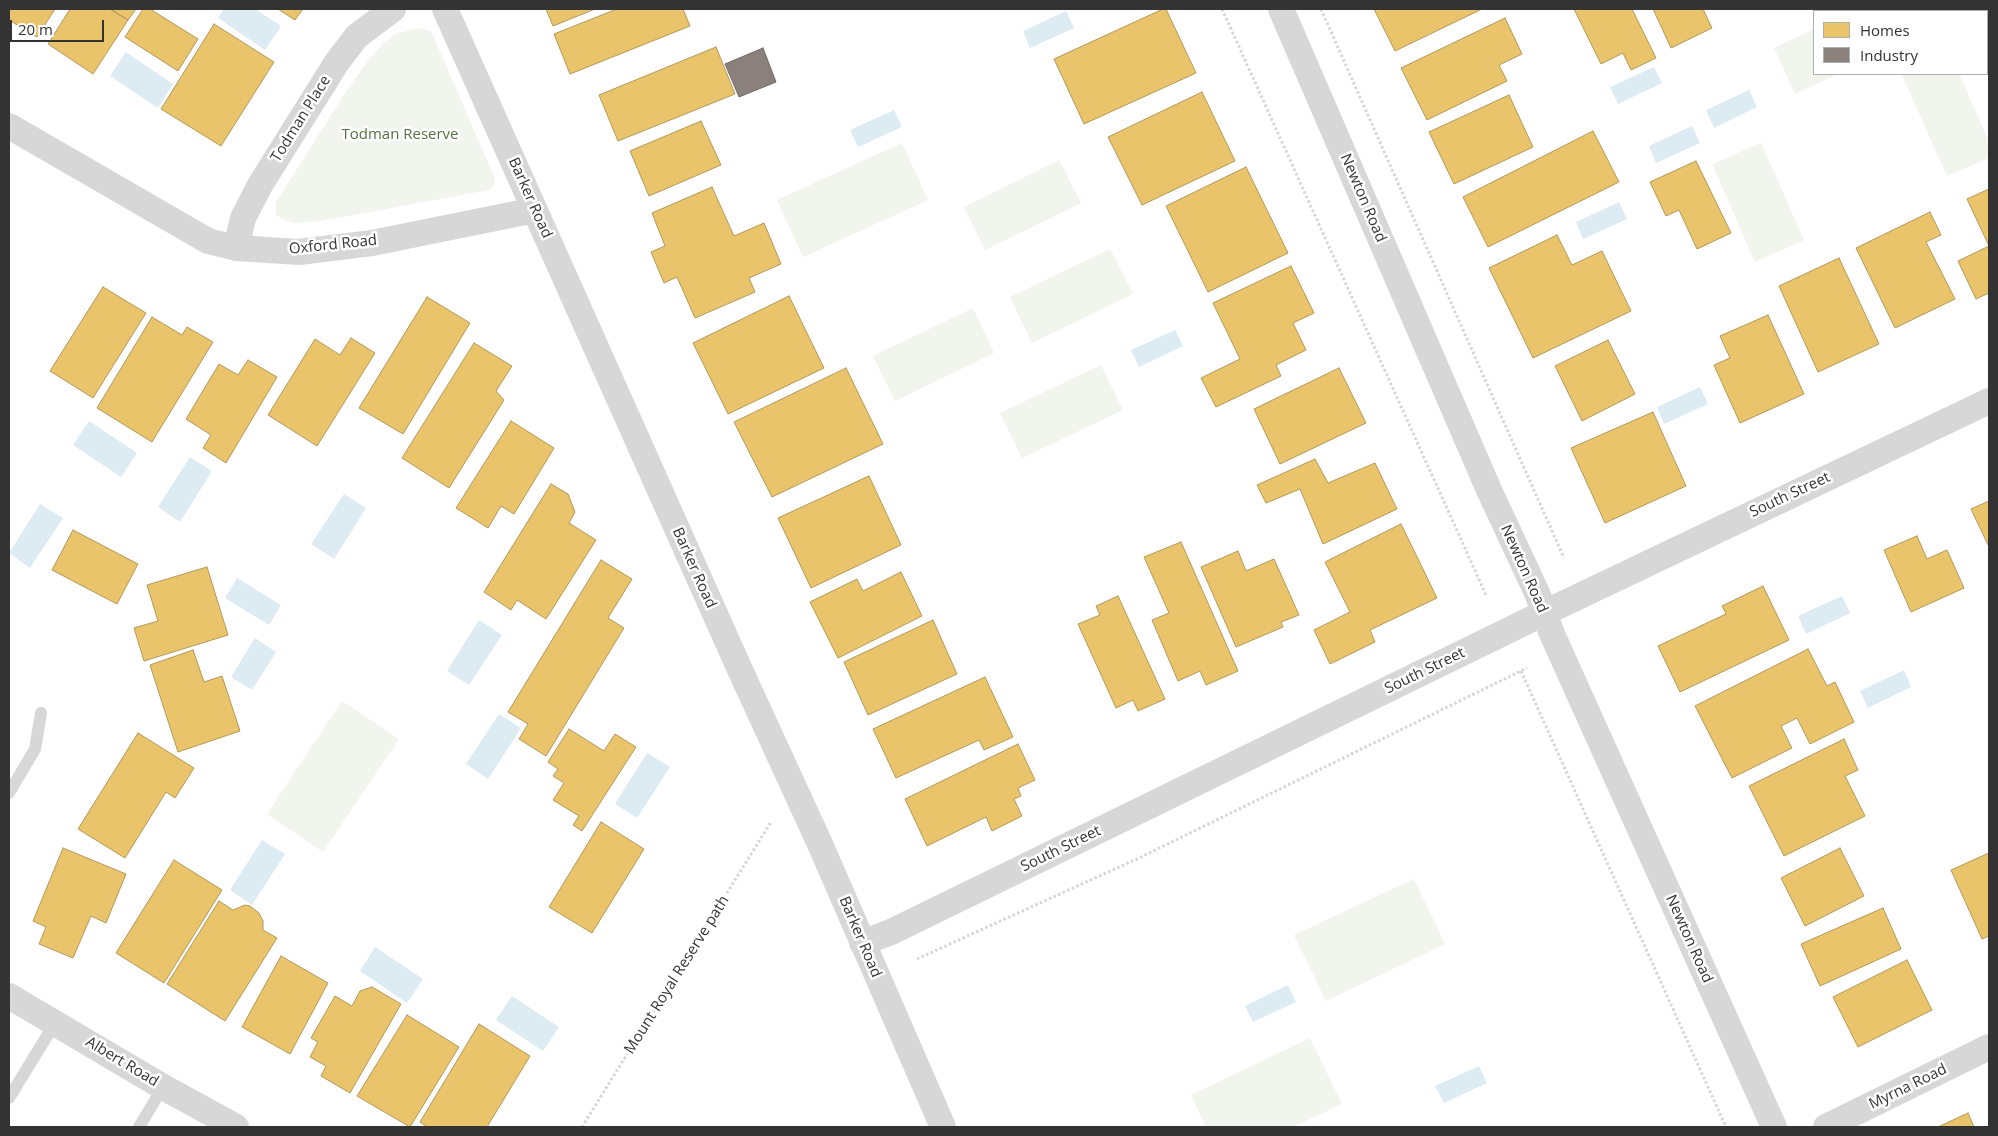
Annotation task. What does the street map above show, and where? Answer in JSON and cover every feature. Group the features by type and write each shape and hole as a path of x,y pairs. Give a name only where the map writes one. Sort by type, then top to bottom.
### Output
{"street":[{"name":"Todman Place","path":"236,248 243,218 260,185 336,62 357,36 394,9"},
{"name":"Barker Road","path":"445,9 737,663 820,844 943,1127"},
{"name":"Newton Road","path":"1281,9 1489,490 1534,587 1560,653 1774,1127"},
{"name":"Oxford Road","path":"9,126 208,241 236,248 299,252 372,243 535,210"},
{"name":"South Street","path":"862,943 891,932 1544,612 1989,401"},
{"name":"Albert Road","path":"9,996 163,1087 236,1127"},
{"name":"Myrna Road","path":"1826,1127 1989,1048"}],"lane":[{"path":"9,793 34,749 41,713"},
{"path":"9,1098 55,1023"},
{"path":"139,1127 163,1087"}],"path":[{"path":"1222,9 1486,596"},
{"path":"1321,9 1564,558"},
{"path":"917,959 1138,858 1527,668"},
{"path":"1521,671 1726,1127"},
{"name":"Mount Royal Reserve path","path":"582,1127 771,822"}],"green space":[{"name":"Todman Reserve","path":"418,28 431,31 495,179 495,185 489,190 321,221 294,223 276,215 276,202 347,90 370,58 395,34"},
{"path":"1813,29 1813,75 1836,75 1795,94 1774,48"},
{"path":"1902,75 1959,75 1989,142 1989,158 1947,176"},
{"path":"902,143 928,200 803,257 777,200"},
{"path":"1761,143 1804,240 1755,262 1712,164"},
{"path":"1059,160 1081,203 985,250 964,207"},
{"path":"1110,249 1133,294 1032,343 1010,297"},
{"path":"973,308 994,353 895,401 873,356"},
{"path":"1101,365 1123,410 1022,458 1000,413"},
{"path":"342,701 399,739 323,852 267,814"},
{"path":"1414,879 1445,944 1326,1001 1294,935"},
{"path":"1310,1038 1342,1104 1293,1127 1206,1127 1191,1095"}],"shaded area":[{"path":"224,9 255,9 281,26 265,50 218,18"},
{"path":"1066,11 1074,28 1030,48 1023,31"},
{"path":"126,52 173,84 158,108 110,76"},
{"path":"1654,67 1662,83 1618,104 1610,87"},
{"path":"1749,90 1757,107 1714,128 1706,110"},
{"path":"894,110 902,127 858,147 850,130"},
{"path":"1692,126 1700,143 1656,163 1649,146"},
{"path":"1619,202 1627,219 1583,239 1576,222"},
{"path":"1175,330 1183,346 1139,367 1131,350"},
{"path":"1700,387 1708,404 1664,424 1657,407"},
{"path":"89,421 137,453 121,477 73,445"},
{"path":"190,457 212,471 180,522 158,507"},
{"path":"344,494 366,508 334,559 311,544"},
{"path":"40,504 63,518 30,568 9,553"},
{"path":"237,578 281,605 269,625 225,598"},
{"path":"1842,596 1850,613 1806,634 1798,616"},
{"path":"479,620 502,635 469,685 447,671"},
{"path":"255,638 276,652 252,690 231,677"},
{"path":"1904,670 1911,687 1868,708 1860,691"},
{"path":"499,714 521,728 488,779 466,764"},
{"path":"647,753 670,767 637,818 615,804"},
{"path":"262,840 285,854 252,905 230,890"},
{"path":"375,947 423,979 407,1003 360,971"},
{"path":"1288,985 1296,1002 1253,1022 1245,1006"},
{"path":"512,996 559,1027 543,1051 496,1020"},
{"path":"1479,1066 1487,1083 1444,1103 1435,1086"}],"building: Homes":[{"path":"9,9 55,9 37,37 9,20"},
{"path":"70,9 110,9 128,20 93,74 48,44"},
{"path":"110,9 136,9 128,20"},
{"path":"143,9 150,9 198,39 178,71 125,37"},
{"path":"278,9 303,9 295,20"},
{"path":"546,9 595,9 553,26"},
{"path":"617,9 683,9 690,26 570,74 554,34"},
{"path":"1166,9 1196,73 1084,124 1054,59"},
{"path":"1374,9 1482,9 1395,51"},
{"path":"1574,9 1632,9 1656,58 1631,70 1623,53 1601,64"},
{"path":"1653,9 1703,9 1712,28 1671,48"},
{"path":"1505,18 1522,54 1499,65 1507,81 1427,120 1401,68"},
{"path":"214,24 274,62 221,146 161,109"},
{"path":"716,47 735,94 618,141 599,95"},
{"path":"1202,92 1235,161 1142,205 1108,137"},
{"path":"1509,95 1533,147 1454,184 1429,132"},
{"path":"701,121 721,165 649,196 630,151"},
{"path":"1593,131 1619,182 1488,247 1463,197"},
{"path":"1696,161 1731,233 1697,249 1679,210 1666,216 1650,182"},
{"path":"1246,167 1288,253 1208,292 1166,206"},
{"path":"712,187 734,236 764,223 781,264 749,278 755,292 695,318 677,277 664,283 651,252 665,246 652,213"},
{"path":"1989,189 1989,246 1967,199"},
{"path":"1930,212 1941,235 1926,242 1955,299 1895,328 1856,248"},
{"path":"1557,235 1572,265 1602,251 1631,311 1533,358 1489,268"},
{"path":"1989,246 1989,293 1976,299 1958,261"},
{"path":"1839,258 1879,344 1818,372 1779,286"},
{"path":"1291,266 1314,313 1293,323 1306,350 1276,365 1281,376 1216,407 1201,378 1240,359 1213,303"},
{"path":"103,287 146,313 93,398 50,371"},
{"path":"789,296 824,368 728,414 693,343"},
{"path":"427,297 470,323 403,434 359,408"},
{"path":"1768,315 1804,394 1740,423 1714,365 1730,358 1720,336"},
{"path":"152,317 182,335 187,327 213,342 152,442 97,408"},
{"path":"351,338 375,353 317,446 268,415 315,339 340,355"},
{"path":"1608,340 1635,394 1582,421 1555,366"},
{"path":"474,343 512,366 496,391 504,400 449,488 402,458"},
{"path":"248,360 277,377 226,463 203,448 211,435 186,419 219,364 238,375"},
{"path":"846,368 883,444 772,497 734,422"},
{"path":"1339,368 1366,423 1280,464 1254,409"},
{"path":"1653,412 1686,486 1605,523 1571,448"},
{"path":"511,421 554,448 514,514 501,506 488,528 456,508"},
{"path":"1315,459 1328,483 1375,463 1397,509 1323,544 1300,489 1266,503 1257,485"},
{"path":"869,476 901,545 811,588 778,518"},
{"path":"551,484 568,494 575,512 569,523 596,540 546,619 517,600 511,610 484,592"},
{"path":"1989,501 1989,547 1971,509"},
{"path":"1401,524 1437,598 1370,630 1375,642 1330,664 1314,630 1350,612 1325,562"},
{"path":"73,530 138,564 117,604 52,570"},
{"path":"1917,536 1927,559 1947,550 1964,588 1911,612 1884,550"},
{"path":"1181,542 1238,671 1206,685 1200,671 1178,681 1152,620 1169,613 1144,557"},
{"path":"1238,551 1246,571 1274,559 1299,615 1281,622 1283,627 1236,647 1201,567"},
{"path":"601,560 632,579 608,618 624,628 546,756 519,739 528,724 508,712"},
{"path":"207,567 228,635 144,661 134,628 158,621 147,585"},
{"path":"901,572 922,616 838,658 810,602 857,579 863,591"},
{"path":"1763,586 1789,640 1680,692 1658,646 1726,614 1722,606"},
{"path":"1118,596 1165,699 1138,711 1133,700 1116,708 1078,624 1100,615 1096,606"},
{"path":"933,620 957,674 868,715 844,662"},
{"path":"1808,649 1827,686 1835,682 1854,722 1810,744 1797,718 1781,726 1792,748 1732,778 1695,706"},
{"path":"193,650 204,682 222,676 240,731 178,752 150,665"},
{"path":"985,677 1013,737 984,750 979,740 896,778 873,729"},
{"path":"569,729 604,751 615,734 636,747 582,831 573,825 579,816 553,800 564,783 553,776 558,769 548,762"},
{"path":"138,733 194,768 175,798 166,792 125,858 78,829"},
{"path":"1844,739 1858,770 1845,776 1865,816 1784,856 1749,786"},
{"path":"1018,744 1035,780 1018,788 1021,796 1014,799 1022,816 992,831 986,817 927,846 905,799"},
{"path":"601,822 644,849 592,933 549,907"},
{"path":"63,848 126,874 106,923 91,916 73,958 39,944 46,927 33,921"},
{"path":"1840,848 1864,896 1805,926 1781,878"},
{"path":"1989,853 1989,936 1982,939 1951,870"},
{"path":"174,860 222,890 164,983 116,953"},
{"path":"219,901 233,910 245,905 250,906 259,913 263,921 263,930 277,938 225,1021 167,984"},
{"path":"1883,908 1901,949 1820,986 1801,944"},
{"path":"281,956 328,983 290,1054 242,1027"},
{"path":"1907,960 1932,1010 1858,1047 1833,997"},
{"path":"372,987 401,1004 350,1093 321,1076 326,1066 310,1057 318,1042 311,1038 335,996 352,1006 360,991"},
{"path":"407,1015 459,1047 410,1127 357,1096"},
{"path":"479,1024 530,1056 487,1127 427,1127 420,1122"},
{"path":"1968,1113 1974,1127 1938,1127"}],"building: Industry":[{"path":"763,48 776,82 739,97 725,64"}]}
